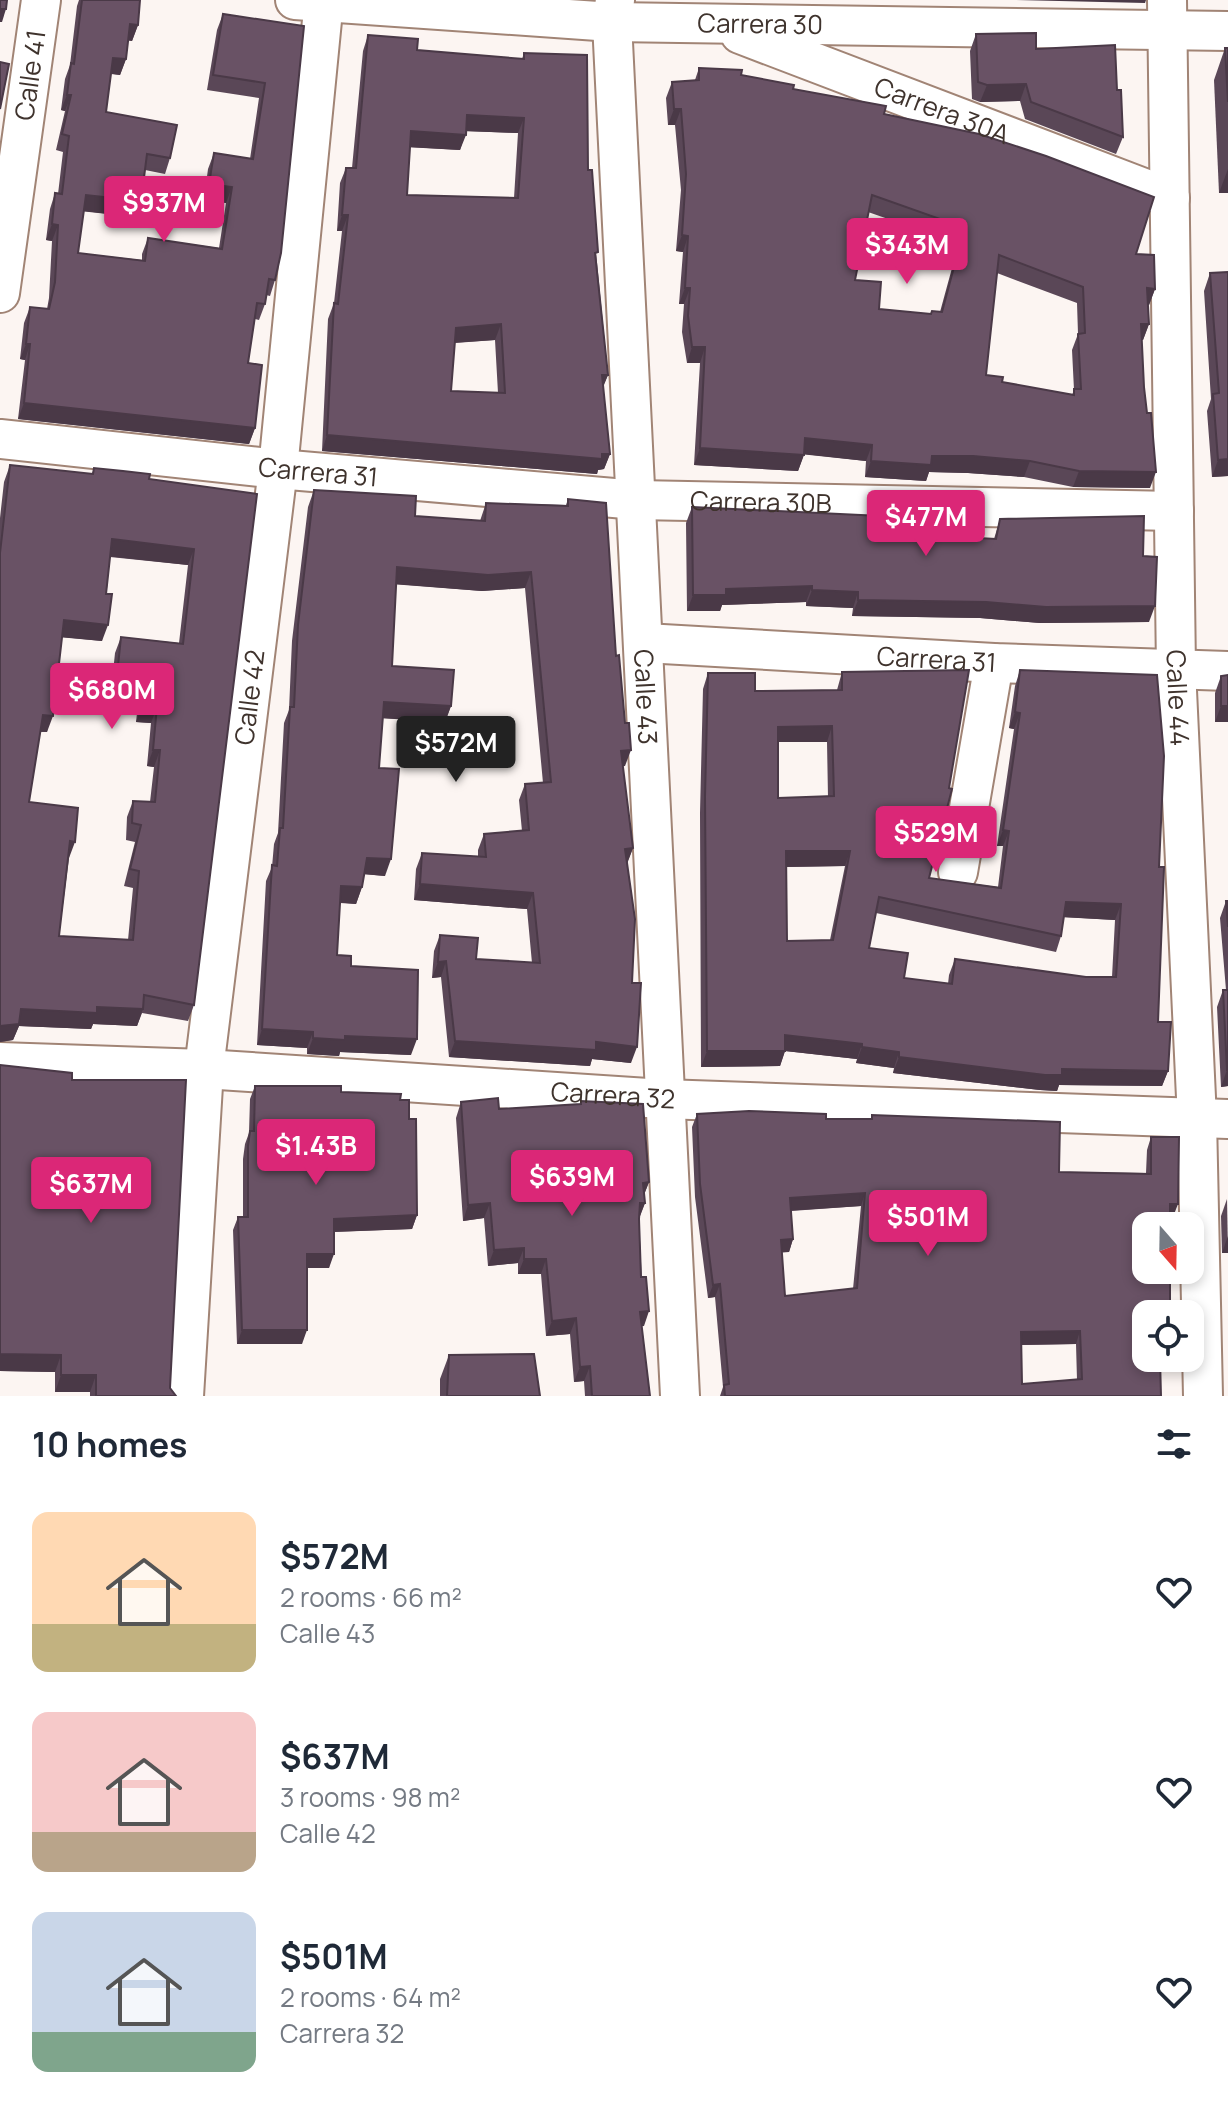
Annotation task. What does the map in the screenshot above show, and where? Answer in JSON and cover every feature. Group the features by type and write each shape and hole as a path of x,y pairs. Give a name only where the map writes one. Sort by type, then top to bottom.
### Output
{"street":[{"name":"Calle 41","path":"0,293 41,0"},
{"name":"Carrera 30","path":"314,1 613,11 715,24 1167,16 1228,31"},
{"name":"Calle 42","path":"184,1396 204,1069 278,469 314,1"},
{"name":"Calle 43","path":"613,11 645,643 663,1099 680,1396"},
{"name":"Calle 44","path":"1167,16 1176,669 1212,1119 1203,1396"},
{"name":"Carrera 30A","path":"715,24 1170,198"},
{"name":"Carrera 31","path":"0,439 278,469 637,500"},
{"name":"Carrera 30B","path":"637,500 1174,511"},
{"name":"Carrera 31","path":"645,643 994,663 1228,671"},
{"path":"958,872 994,663"},
{"name":"Carrera 32","path":"0,1062 204,1069 663,1099 1212,1119"}],"building":[{"path":"0,0 7,0 6,9 0,9"},
{"path":"82,0 140,0 138,25 130,24 126,59 113,58 106,112 177,125 170,158 147,154 141,201 86,195 78,253 145,261 148,238 222,249 232,187 209,184 214,153 253,159 265,83 213,75 223,14 304,26 281,253 275,280 269,279 265,304 257,303 248,363 262,365 255,428 24,403 30,307 49,309 55,282 58,225 52,224 55,193 62,194 69,136 62,134 71,95 67,95"},
{"path":"1036,33 1036,49 1115,45 1123,137 1031,102 1026,84 987,85 978,82 976,34"},
{"path":"368,35 418,39 417,50 524,59 524,53 587,55 588,170 592,170 598,252 595,253 608,375 602,375 610,454 602,454 602,459 327,435 334,303 338,304 348,215 342,215 346,168 356,168","holes":["467,115 524,118 518,198 407,195 411,131 466,135","501,324 505,393 451,391 456,328"]},
{"path":"1225,48 1228,48 1228,102"},
{"path":"0,62 9,64 0,109"},
{"path":"699,68 742,70 741,75 794,85 793,89 886,106 884,114 979,134 1154,197 1136,254 1154,255 1155,289 1147,288 1149,324 1141,324 1144,387 1147,413 1151,413 1156,472 1079,471 1030,461 973,456 932,456 931,465 871,461 872,445 805,438 804,455 700,448 705,347 692,347 688,316 690,288 685,288 688,236 682,235 686,174 681,109 674,109 672,82 699,80","holes":["872,195 943,220 935,244 958,252 942,312 932,311 931,314 879,309 881,282 855,280","999,255 1083,287 1085,333 1078,334 1081,389 1074,389 1074,395 1002,382 1003,377 986,375"]},
{"path":"1228,272 1228,459 1218,460 1213,394 1219,393 1210,273"},
{"path":"10,465 93,474 94,468 150,474 149,479 257,494 194,1005 144,995 143,1009 97,1007 97,1013 21,1009 19,1024 0,1026 0,553","holes":["112,539 194,549 183,644 121,637 118,666 146,669 142,705 157,706 153,750 160,750 155,802 133,801 132,823 141,825 130,869 139,871 133,940 59,936 70,841 75,842 78,808 29,802 43,715 53,716 64,620 108,625 112,594 106,594"]},
{"path":"314,490 416,496 415,516 485,521 486,503 568,506 568,499 606,503 616,656 619,655 625,723 629,723 631,750 621,751 633,848 625,849 635,919 632,983 641,983 637,1047 596,1042 596,1050 455,1041 446,961 438,962 440,935 478,938 476,959 540,963 533,893 420,884 422,853 486,857 484,834 529,830 525,784 551,782 531,572 488,575 397,567 392,666 454,670 451,706 384,702 379,768 399,769 391,859 367,858 362,887 341,886 337,955 351,956 351,966 418,970 417,1039 313,1038 313,1032 262,1029 272,865 277,866 280,828 283,828 290,707 294,707 298,625"},
{"path":"692,507 943,519 942,536 996,539 1000,519 1144,516 1143,556 1157,557 1155,606 1046,607 986,602 858,600 858,592 812,590 812,586 726,589 726,595 693,595"},
{"path":"969,670 949,788 952,789 929,878 1001,888 1009,831 1003,830 1020,713 1015,712 1020,670 1157,675 1164,756 1159,867 1164,867 1158,1022 1171,1022 1168,1071 1062,1069 1062,1075 1045,1075 899,1057 899,1052 862,1047 862,1044 785,1035 785,1051 707,1051 705,797 708,673 755,673 755,691 842,690 842,672","holes":["832,726 834,796 778,798 778,727","786,851 850,851 833,940 787,941","879,897 1061,936 1066,902 1121,904 1116,977 1086,977 955,959 952,984 904,978 908,953 869,948"]},
{"path":"1228,675 1228,706 1221,706 1221,676"},
{"path":"1223,990 1228,990 1228,1070 1227,1070"},
{"path":"0,1065 72,1073 72,1080 186,1080 170,1388 176,1396 96,1396 96,1375 61,1375 61,1355 0,1354"},
{"path":"255,1086 341,1086 341,1092 401,1094 400,1100 409,1100 409,1119 416,1119 417,1215 334,1219 334,1254 307,1254 307,1330 242,1330 238,1217 248,1217 248,1146 250,1131 254,1131"},
{"path":"498,1098 499,1109 581,1104 581,1101 643,1104 649,1182 643,1183 645,1203 640,1203 639,1219 641,1277 646,1277 649,1311 640,1312 650,1396 592,1396 590,1366 580,1367 576,1318 552,1321 546,1259 524,1259 524,1248 494,1250 490,1203 468,1205 461,1102"},
{"path":"749,1111 826,1114 826,1119 872,1119 872,1115 1060,1122 1059,1172 1151,1174 1151,1137 1179,1137 1178,1204 1170,1204 1170,1212 1132,1212 1132,1284 1170,1284 1170,1300 1132,1300 1132,1372 1160,1372 1161,1396 725,1396 724,1385 729,1384 720,1284 713,1285 700,1184 697,1114","holes":["865,1193 857,1288 785,1296 781,1240 793,1239 790,1198","1080,1331 1082,1379 1022,1384 1021,1332"]},
{"path":"534,1354 540,1396 447,1396 449,1355"}]}
